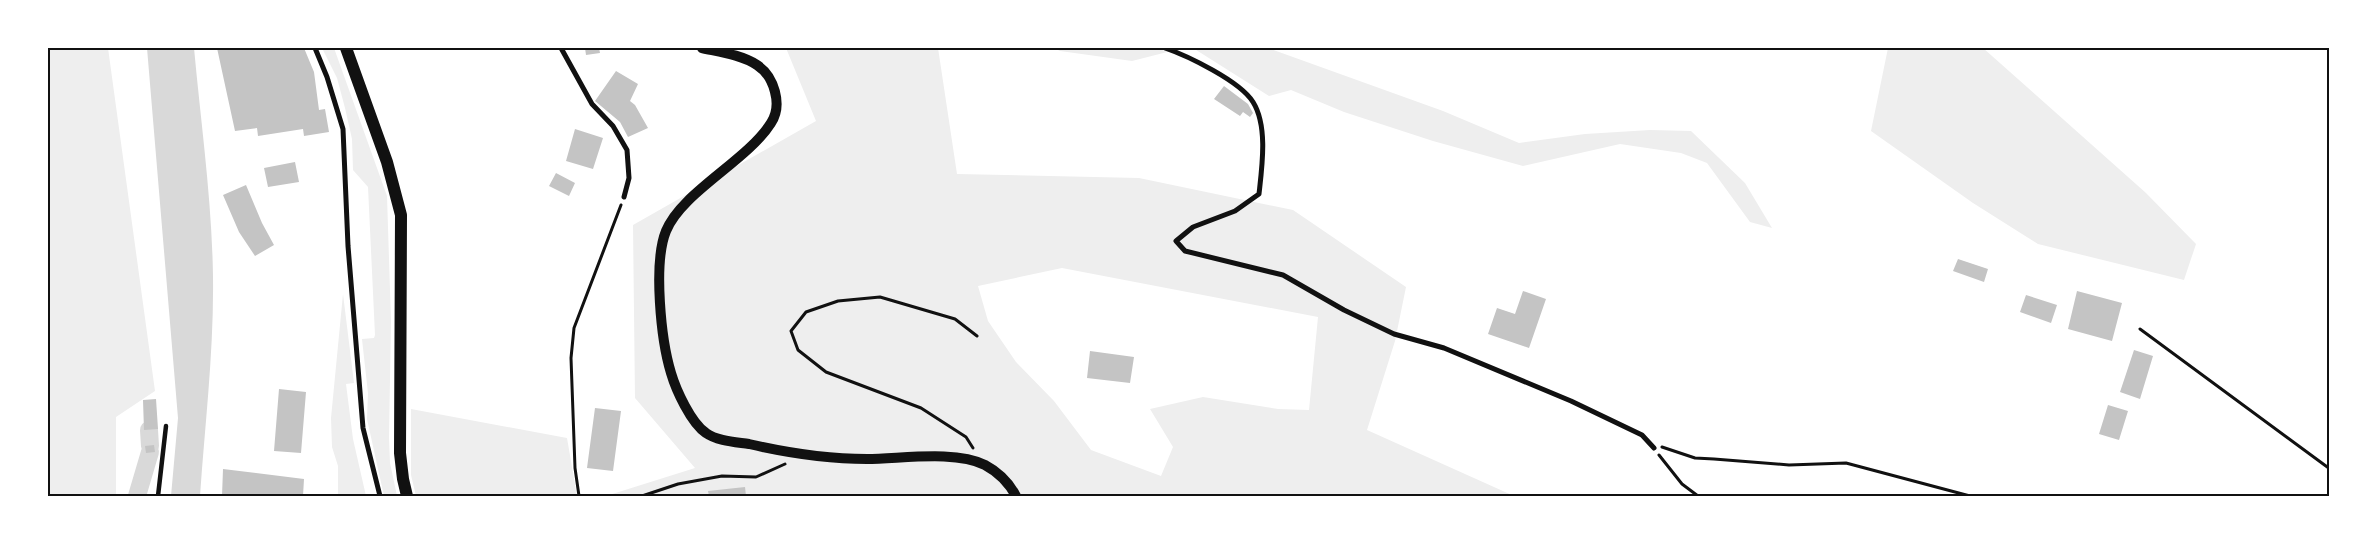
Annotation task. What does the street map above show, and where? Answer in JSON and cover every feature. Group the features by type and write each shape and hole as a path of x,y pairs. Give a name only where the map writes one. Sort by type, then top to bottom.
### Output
{"main road":[{"path":"346,48 387,162 401,215 400,453 407,496"},
{"path":"702,48 757,65 769,77 775,92 776,107 772,122 758,138 677,212 666,230 660,250 660,302 671,372 681,399 706,433 719,438 795,454 866,459 962,459 984,465 1007,481 1016,496"}],"street":[{"path":"315,48 330,84 343,130 348,246 363,428 380,496"},
{"path":"561,48 592,104 613,126 627,150 629,178 624,197"},
{"path":"1165,48 1202,64 1245,93 1257,110 1263,154 1259,194 1235,211 1193,227 1176,241 1185,251 1284,275 1344,310 1394,334 1471,360 1571,401 1642,435 1654,448"},
{"path":"158,496 166,426"}],"path":[{"path":"579,496 575,468 571,358 574,328 624,197"},
{"path":"977,336 955,319 880,297 838,301 806,312 791,330 798,350 826,372 921,408 966,437 984,465"},
{"path":"2140,328 2330,469"},
{"path":"1642,435 1655,445 1695,458 1788,465 1846,463 1970,496"},
{"path":"1654,448 1682,484 1698,496"},
{"path":"619,496 642,496 678,484 722,476 756,477 785,464 795,454"}],"shaded area":[{"path":"48,48 108,48 155,391 116,417 116,496 48,496"},
{"path":"147,48 194,48 208,191 213,277 211,359 200,496 171,496 178,418"},
{"path":"322,48 334,48 387,196 391,321 389,438 390,463 397,496 384,496 367,419 368,393 362,339 374,338 375,335 368,187 353,170 352,139 345,108 337,78"},
{"path":"786,48 938,48 957,174 1139,178 1293,210 1406,287 1395,341 1367,430 1514,496 606,496 695,468 635,398 633,225 816,121","holes":["1062,268 1318,317 1309,410 1278,409 1203,397 1150,409 1173,447 1161,476 1091,450 1054,401 1016,362 988,321 978,286"]},
{"path":"1054,48 1183,48 1132,61 1060,51"},
{"path":"1193,48 1268,48 1443,111 1519,143 1585,134 1650,130 1691,131 1745,183 1772,228 1750,222 1707,163 1681,153 1620,144 1523,166 1433,141 1344,112 1291,90 1269,96"},
{"path":"1888,48 1983,48 2146,193 2196,244 2184,280 2038,244 1973,203 1871,131"},
{"path":"343,294 354,383 346,384 353,439 366,496 338,496 338,466 332,447 331,418"},
{"path":"411,409 567,438 577,496 416,496 411,475"}],"building":[{"path":"217,48 304,48 314,72 319,110 325,109 329,132 304,136 303,129 258,136 257,128 235,131"},
{"path":"585,48 599,48 600,53 586,55"},
{"path":"616,71 638,84 630,101 635,105 648,128 628,137 620,122 595,101"},
{"path":"1224,86 1248,104 1253,113 1250,117 1243,112 1240,116 1214,99"},
{"path":"575,129 603,138 593,169 566,161"},
{"path":"295,162 299,182 268,187 264,168"},
{"path":"556,173 575,183 569,196 549,186"},
{"path":"246,185 262,223 274,245 255,256 239,232 223,195"},
{"path":"1958,259 1988,269 1984,282 1953,271"},
{"path":"1523,291 1546,299 1529,348 1488,334 1497,308 1515,314"},
{"path":"2077,291 2122,303 2112,341 2068,329"},
{"path":"2026,295 2057,305 2051,323 2020,312"},
{"path":"2134,350 2153,356 2140,399 2120,392"},
{"path":"1090,351 1134,357 1130,383 1087,378"},
{"path":"279,389 306,392 301,453 274,451"},
{"path":"156,399 158,429 144,430 143,400"},
{"path":"2108,405 2128,411 2119,440 2099,434"},
{"path":"595,408 621,411 613,471 587,468"},
{"path":"154,445 155,452 146,453 145,446"},
{"path":"223,469 304,479 303,496 222,496"},
{"path":"745,487 746,496 709,496 708,491"}],"waterway":[{"path":"149,430 150,446"},
{"path":"137,496 150,452"}]}
